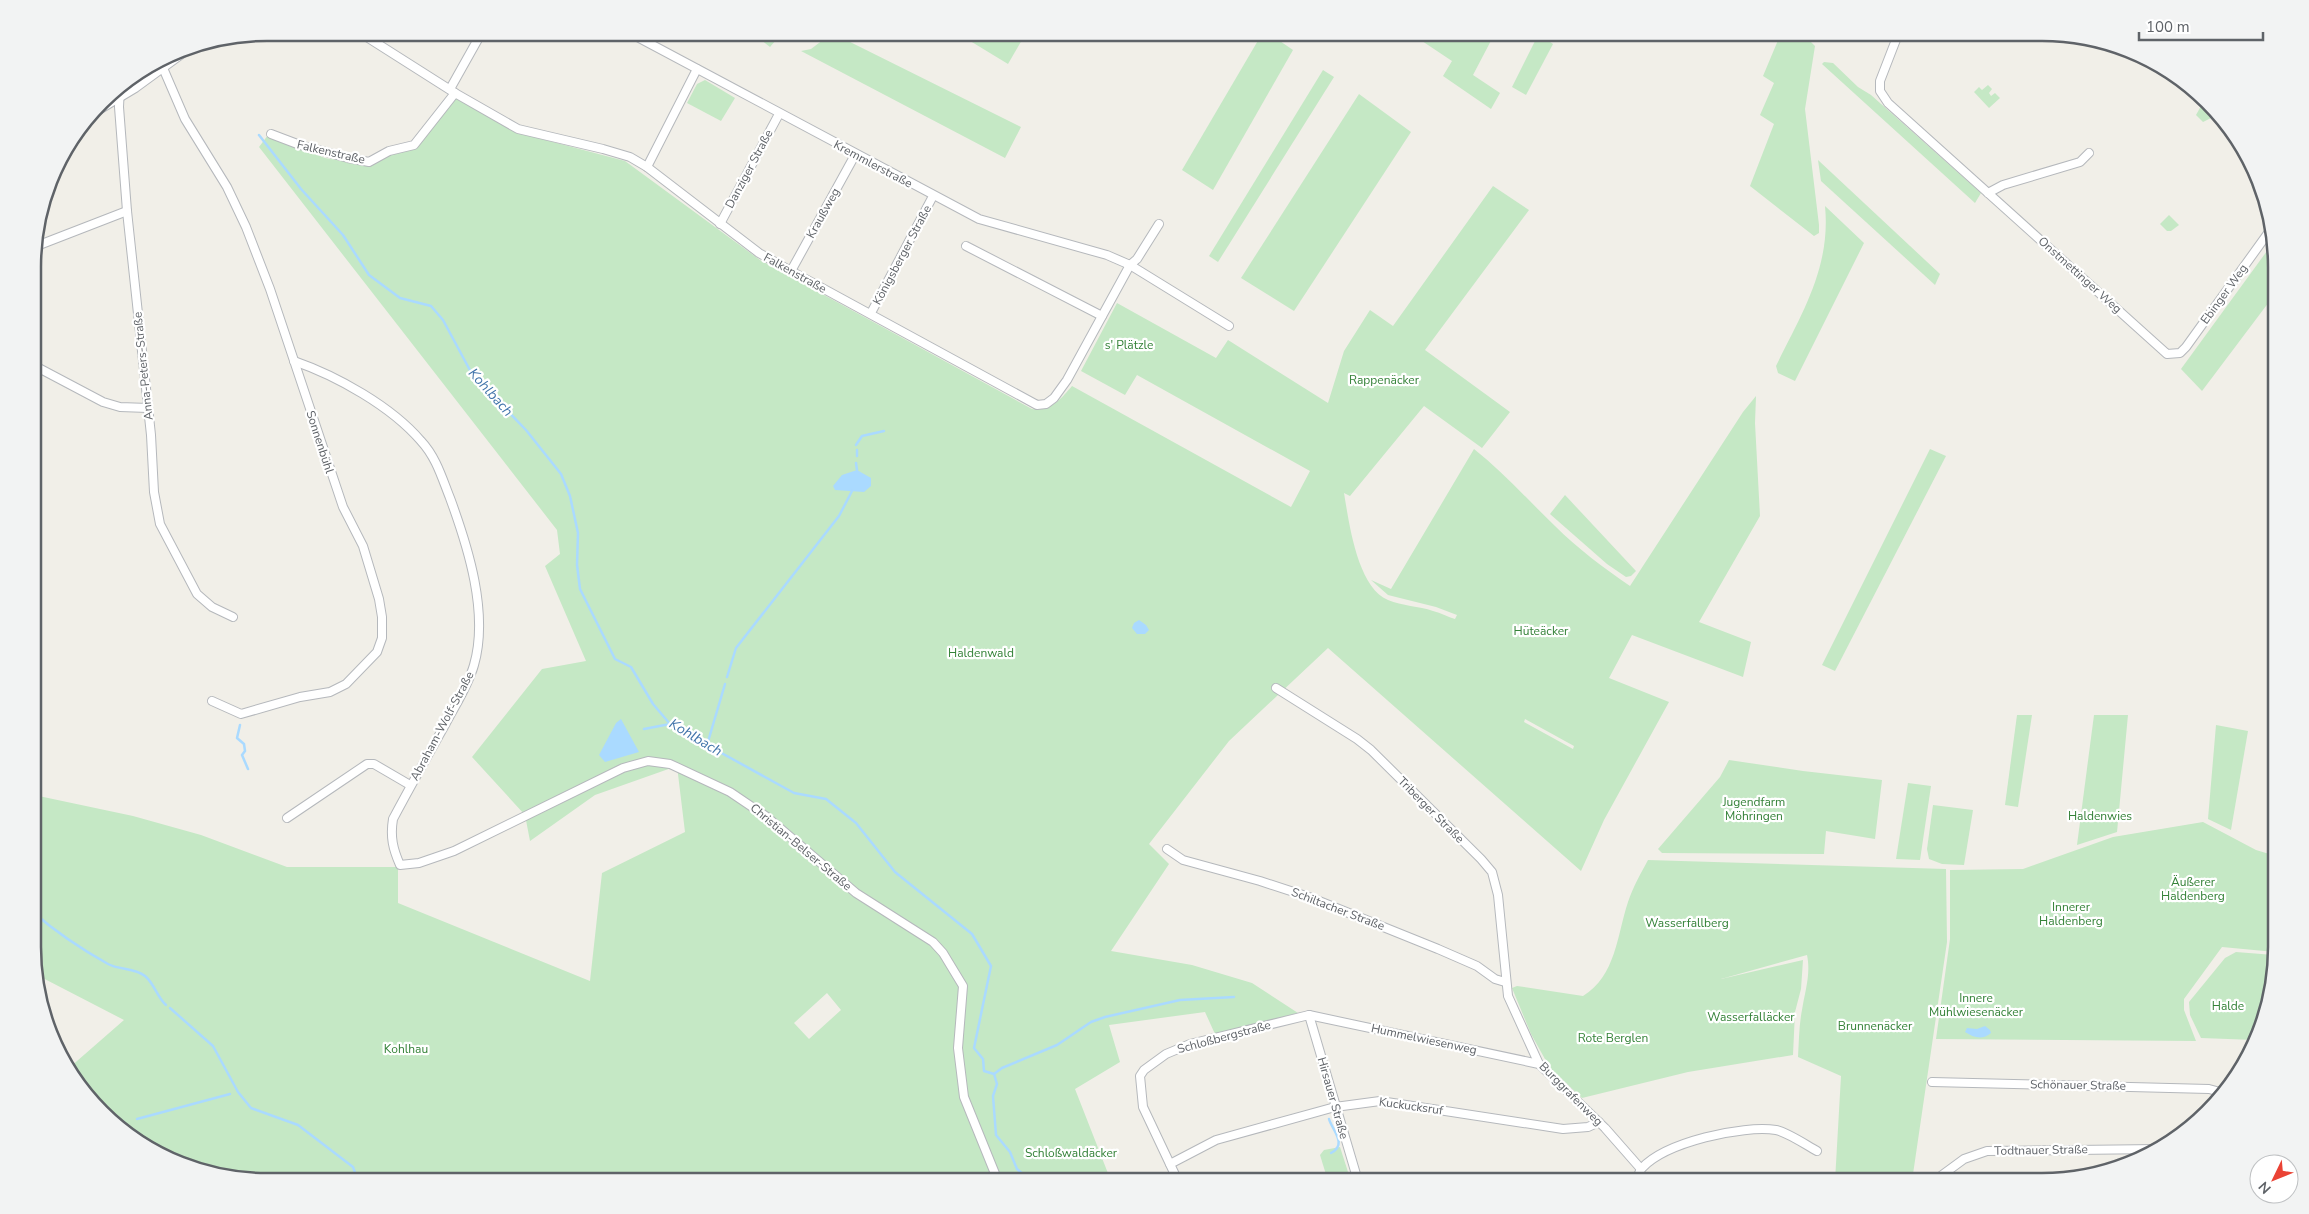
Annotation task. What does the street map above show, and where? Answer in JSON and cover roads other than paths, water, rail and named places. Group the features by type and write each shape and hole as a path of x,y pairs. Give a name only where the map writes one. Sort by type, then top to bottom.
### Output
{"street":[{"name":"Falkenstraße","path":"373,41 452,91 518,129 603,148 630,157 647,167 759,253 1037,405 1046,404 1054,398 1102,316"},
{"path":"452,91 477,41"},
{"name":"Kremmlerstraße","path":"645,41 855,155 979,219 1107,255 1130,265 1229,326"},
{"name":"Onstmettinger Weg","path":"1896,41 1880,81 1880,91 1888,103 2167,354 2173,355"},
{"path":"116,99 166,66"},
{"name":"Sonnenbühl","path":"163,68 185,120 227,187 246,227 343,507 363,546 374,578 382,617 382,638 377,652 346,684 330,692 300,697 242,714 212,701"},
{"path":"647,167 697,69"},
{"name":"Falkenstraße","path":"271,134 300,145 370,162 389,150 414,145 452,91"},
{"name":"Anna-Peters-Straße","path":"120,97 128,211 156,505 162,530 197,594 212,607 233,617"},
{"name":"Danziger Straße","path":"720,224 779,114"},
{"path":"1988,193 2004,185 2080,162 2089,153"},
{"name":"Kraußweg","path":"791,271 855,155"},
{"name":"Königsberger Straße","path":"871,313 934,196"},
{"path":"43,244 128,211"},
{"path":"966,246 1102,316 1130,265 1137,259 1159,224"},
{"name":"Ebinger Weg","path":"2173,355 2186,347 2266,237"},
{"name":"Abraham-Wolf-Straße","path":"294,361 311,367 372,400 420,440 430,452 441,474 465,539 478,613 474,663 462,694 410,785 393,820 390,834 393,850 400,865"},
{"path":"41,368 103,402 120,407 148,408"},
{"name":"Triberger Straße","path":"1276,688 1357,739 1370,750 1492,872 1498,895 1505,982"},
{"name":"Christian-Belser-Straße","path":"400,865 419,863 454,851 623,768 648,761 670,764 730,792 767,817 856,893 933,942 943,952 963,986 958,1048 964,1097 995,1173"},
{"name":"Abraham-Wolf-Straße","path":"287,818 367,764 374,764 410,785"},
{"name":"Schiltacher Straße","path":"1167,849 1183,860 1310,897 1438,949 1477,966 1495,979 1505,982"},
{"name":"Burggrafenweg","path":"1505,982 1508,996 1539,1064 1599,1122 1641,1169"},
{"name":"Hummelwiesenweg","path":"1308,1014 1539,1064"},
{"name":"Hirsauer Straße","path":"1308,1014 1356,1173"},
{"name":"Schloßbergstraße","path":"1174,1173 1143,1107 1140,1083 1144,1070 1166,1054 1190,1044 1308,1014"},
{"name":"Schönauer Straße","path":"1932,1082 2209,1089 2216,1091"},
{"name":"Kuckucksruf","path":"1170,1164 1216,1140 1335,1107 1380,1101 1563,1130 1588,1128 1599,1122"},
{"path":"1639,1173 1641,1169 1673,1147 1699,1138 1722,1134 1777,1130 1817,1151"},
{"name":"Todtnauer Straße","path":"1945,1173 1964,1159 1987,1151 2142,1149"}],"water":[{"path":"857,470 871,478 871,486 864,492 835,490 833,486 842,475"},
{"path":"1139,620 1149,630 1145,634 1137,634 1132,628 1134,623"},
{"path":"621,719 639,752 605,762 599,755 616,723"},
{"path":"1985,1026 1991,1033 1981,1038 1974,1037 1965,1032 1967,1028 1977,1029"}],"waterway":[{"name":"Kohlbach","path":"259,135 301,189 343,235 369,275 400,298 431,306 443,320 472,374 526,430 561,474 570,496 578,533 577,565 580,589 615,659 631,667 653,704 670,724 794,793 826,799 856,823 895,872 972,934 991,966 974,1048 983,1059 984,1071 994,1074 997,1084 993,1096 996,1135 1010,1152 1017,1169 1022,1173"},
{"path":"856,445 862,436 884,431"},
{"path":"857,450 857,456"},
{"path":"856,463 857,470"},
{"path":"727,677 736,648 839,516 852,491"},
{"path":"707,745 725,684"},
{"path":"644,729 670,724"},
{"path":"240,725 237,738 244,744 245,751 242,755 248,769"},
{"path":"41,919 89,953 108,964 141,973 151,982 166,1005"},
{"path":"994,1074 1002,1068 1057,1045 1091,1022 1105,1017 1180,1000 1234,997"},
{"path":"170,1008 213,1046 238,1092 251,1108 298,1125 353,1167 355,1173"},
{"path":"137,1119 230,1094"},
{"path":"1329,1119 1339,1141 1336,1149 1331,1153"}],"park label":[{"name":"s' Plätzle","path":"1129,345"},
{"name":"Rappenäcker","path":"1384,380"},
{"name":"Hüteäcker","path":"1541,631"},
{"name":"Haldenwald","path":"981,653"},
{"name":"Jugendfarm Möhringen","path":"1754,809"},
{"name":"Haldenwies","path":"2100,816"},
{"name":"Äußerer Haldenberg","path":"2193,889"},
{"name":"Innerer Haldenberg","path":"2071,914"},
{"name":"Wasserfallberg","path":"1687,923"},
{"name":"Innere Mühlwiesenäcker","path":"1976,1005"},
{"name":"Halde","path":"2228,1006"},
{"name":"Wasserfalläcker","path":"1751,1017"},
{"name":"Brunnenäcker","path":"1875,1026"},
{"name":"Rote Berglen","path":"1613,1038"},
{"name":"Kohlhau","path":"406,1049"},
{"name":"Schloßwaldäcker","path":"1071,1153"}]}
